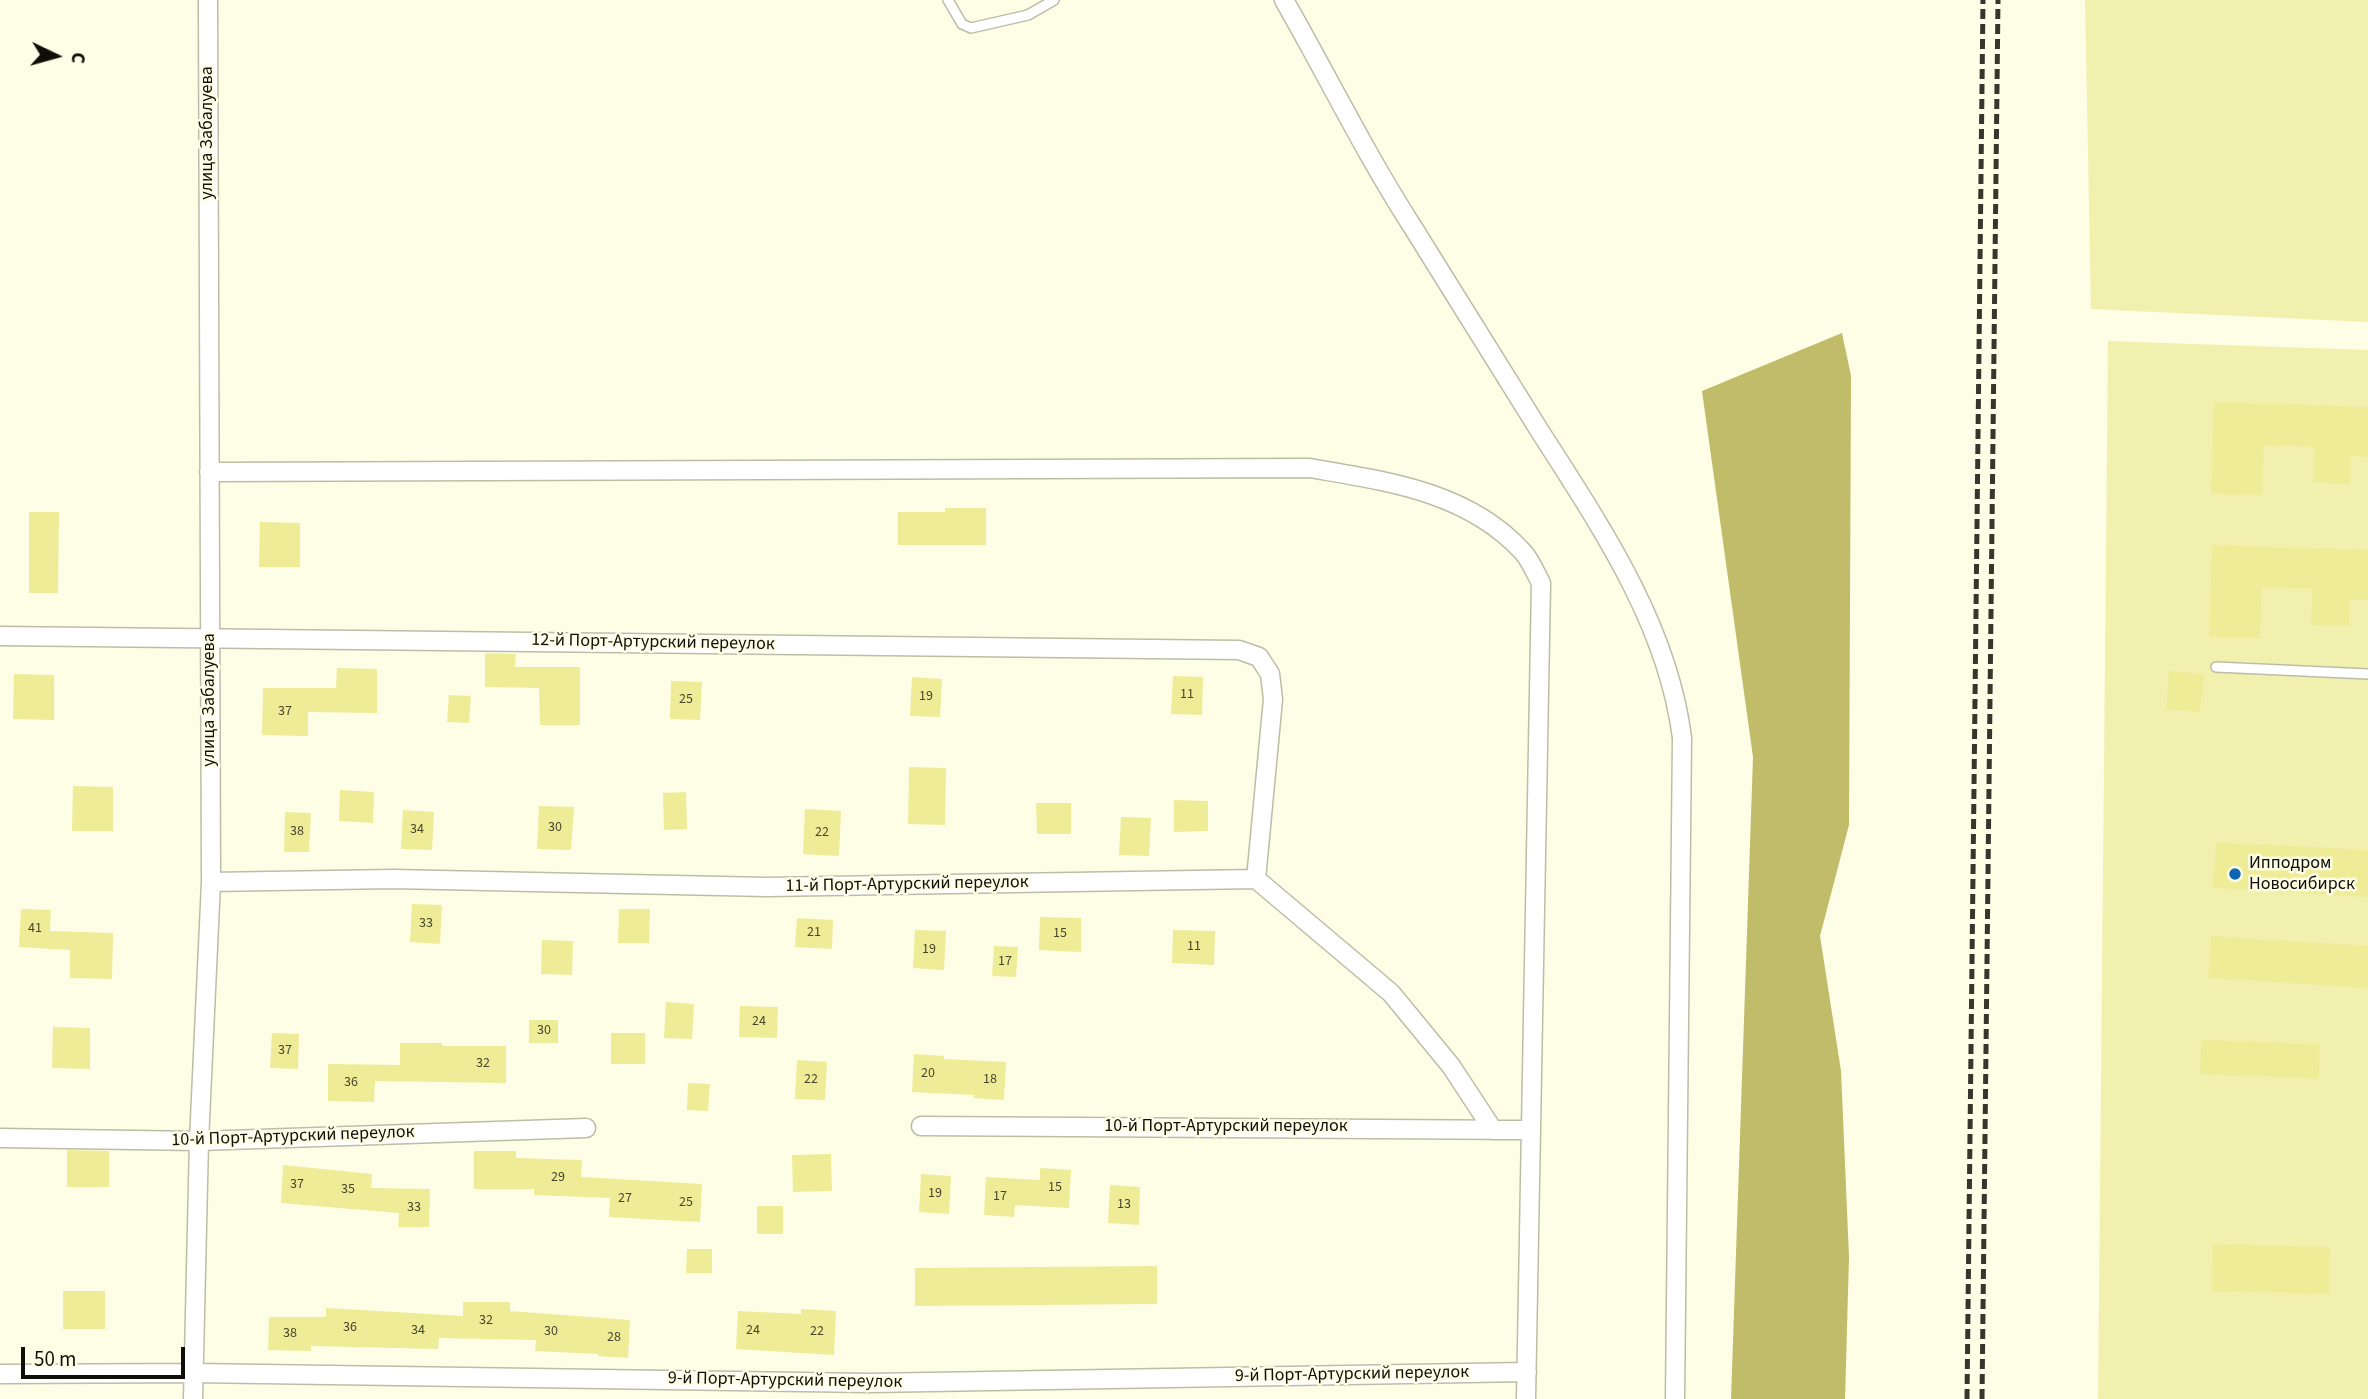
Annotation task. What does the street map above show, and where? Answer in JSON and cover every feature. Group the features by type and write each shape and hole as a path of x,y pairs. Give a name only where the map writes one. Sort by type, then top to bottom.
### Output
{"street":[{"name":"улица Забалуева","path":"192,1399 199,1141 211,882 208,0"},
{"path":"1284,0 1387,186 1579,492 1637,594 1658,639 1670,674 1678,703 1682,738 1675,1399"},
{"path":"209,472 1310,468 1399,483 1450,500 1495,526 1523,552 1541,583 1526,1399"},
{"name":"12-й Порт-Артурский переулок","path":"0,636 1239,650 1259,657 1270,674 1273,699 1256,879"},
{"name":"11-й Порт-Артурский переулок","path":"211,882 393,879 766,887 1256,879"},
{"path":"1256,879 1391,993 1451,1066 1493,1130"},
{"name":"10-й Порт-Артурский переулок","path":"921,1126 1530,1130"},
{"name":"10-й Порт-Артурский переулок","path":"0,1138 199,1141 586,1128"},
{"name":"9-й Порт-Артурский переулок","path":"0,1374 194,1373 870,1383 1527,1371"}],"lane":[{"path":"948,0 962,24 971,29 1028,15 1055,0"},
{"path":"2216,667 2368,674"}],"shaded area":[{"path":"2085,0 2368,0 2368,322 2091,309"},
{"path":"1842,333 1851,376 1849,825 1820,936 1841,1071 1849,1257 1845,1399 1731,1399 1753,757 1702,391"},
{"name":"Ипподром Новосибирск","path":"2108,341 2368,350 2368,1399 2098,1399"}],"building":[{"path":"2214,402 2368,407 2368,457 2351,456 2350,484 2313,482 2314,447 2264,445 2262,495 2211,494"},
{"path":"945,508 986,508 986,545 898,545 898,512 945,512"},
{"path":"29,512 59,512 58,593 29,593"},
{"path":"260,522 300,523 300,567 259,567"},
{"path":"2212,545 2368,550 2368,600 2350,599 2349,626 2311,625 2312,589 2262,588 2260,638 2209,637"},
{"path":"485,653 516,654 515,667 580,667 580,725 540,725 539,688 485,687"},
{"path":"337,668 377,669 377,713 308,712 308,736 262,735 263,688 336,688"},
{"path":"2169,671 2204,674 2200,712 2166,709"},
{"path":"14,674 54,675 54,720 13,719"},
{"path":"1173,676 1203,677 1202,715 1171,714"},
{"path":"912,677 942,679 940,717 910,716"},
{"path":"671,681 702,682 700,720 670,719"},
{"path":"449,695 471,696 469,723 447,722"},
{"path":"909,767 946,768 945,825 908,824"},
{"path":"73,786 113,787 113,831 72,831"},
{"path":"340,790 374,792 373,823 339,821"},
{"path":"686,792 687,829 664,830 663,793"},
{"path":"1174,800 1208,801 1208,831 1174,832"},
{"path":"1036,803 1071,803 1071,834 1037,834"},
{"path":"539,806 574,807 571,850 537,849"},
{"path":"805,809 841,811 839,856 803,854"},
{"path":"403,810 434,812 432,850 401,849"},
{"path":"285,812 311,813 309,852 284,852"},
{"path":"1121,817 1151,818 1149,856 1119,855"},
{"path":"2216,842 2368,850 2368,897 2213,888"},
{"path":"412,904 442,905 440,944 410,942"},
{"path":"21,909 51,910 50,931 113,933 112,979 70,978 70,950 19,947"},
{"path":"619,909 650,909 649,943 618,943"},
{"path":"1040,917 1081,918 1081,952 1039,950"},
{"path":"797,918 833,920 832,949 795,947"},
{"path":"915,930 946,931 944,970 913,968"},
{"path":"1173,930 1215,931 1214,965 1172,963"},
{"path":"2211,936 2368,946 2368,988 2208,978"},
{"path":"542,940 573,941 572,975 541,974"},
{"path":"994,946 1018,947 1016,977 992,976"},
{"path":"666,1002 694,1004 692,1039 664,1038"},
{"path":"740,1006 778,1007 777,1038 739,1037"},
{"path":"529,1020 558,1020 558,1043 529,1043"},
{"path":"53,1027 90,1028 90,1069 52,1068"},
{"path":"272,1033 299,1034 298,1069 270,1068"},
{"path":"611,1033 645,1033 645,1064 611,1064"},
{"path":"2201,1040 2320,1044 2319,1079 2200,1074"},
{"path":"400,1043 506,1046 506,1083 375,1081 374,1102 328,1101 328,1064 400,1065"},
{"path":"914,1054 944,1056 944,1059 1006,1062 1004,1100 974,1098 974,1095 912,1092"},
{"path":"797,1060 827,1062 825,1100 795,1099"},
{"path":"688,1083 710,1084 708,1111 687,1110"},
{"path":"67,1150 109,1151 109,1187 67,1187"},
{"path":"474,1151 516,1151 516,1158 582,1160 581,1177 702,1184 700,1222 609,1217 610,1198 534,1195 534,1189 474,1189"},
{"path":"831,1154 832,1191 793,1192 792,1155"},
{"path":"283,1165 372,1174 371,1188 430,1189 429,1227 398,1227 399,1213 281,1203"},
{"path":"1040,1168 1071,1170 1069,1208 1015,1205 1014,1217 984,1215 986,1177 1040,1180"},
{"path":"921,1174 951,1176 949,1214 919,1212"},
{"path":"1110,1185 1140,1187 1139,1225 1108,1223"},
{"path":"757,1206 783,1206 783,1234 757,1234"},
{"path":"2213,1244 2330,1247 2329,1294 2212,1291"},
{"path":"687,1249 712,1249 712,1273 686,1273"},
{"path":"1157,1266 1157,1304 915,1306 915,1268"},
{"path":"63,1291 105,1291 105,1329 63,1329"},
{"path":"463,1302 510,1302 510,1311 630,1320 628,1358 535,1351 536,1340 439,1338 438,1349 311,1346 311,1351 268,1350 269,1317 326,1317 326,1308 463,1316"},
{"path":"801,1309 836,1311 834,1355 736,1349 738,1311 801,1314"}],"railway":[{"path":"1967,1399 1983,0"},
{"path":"1982,1399 1998,0"}],"place":[{"name":"Ипподром Новосибирск","path":"2235,874"}]}
